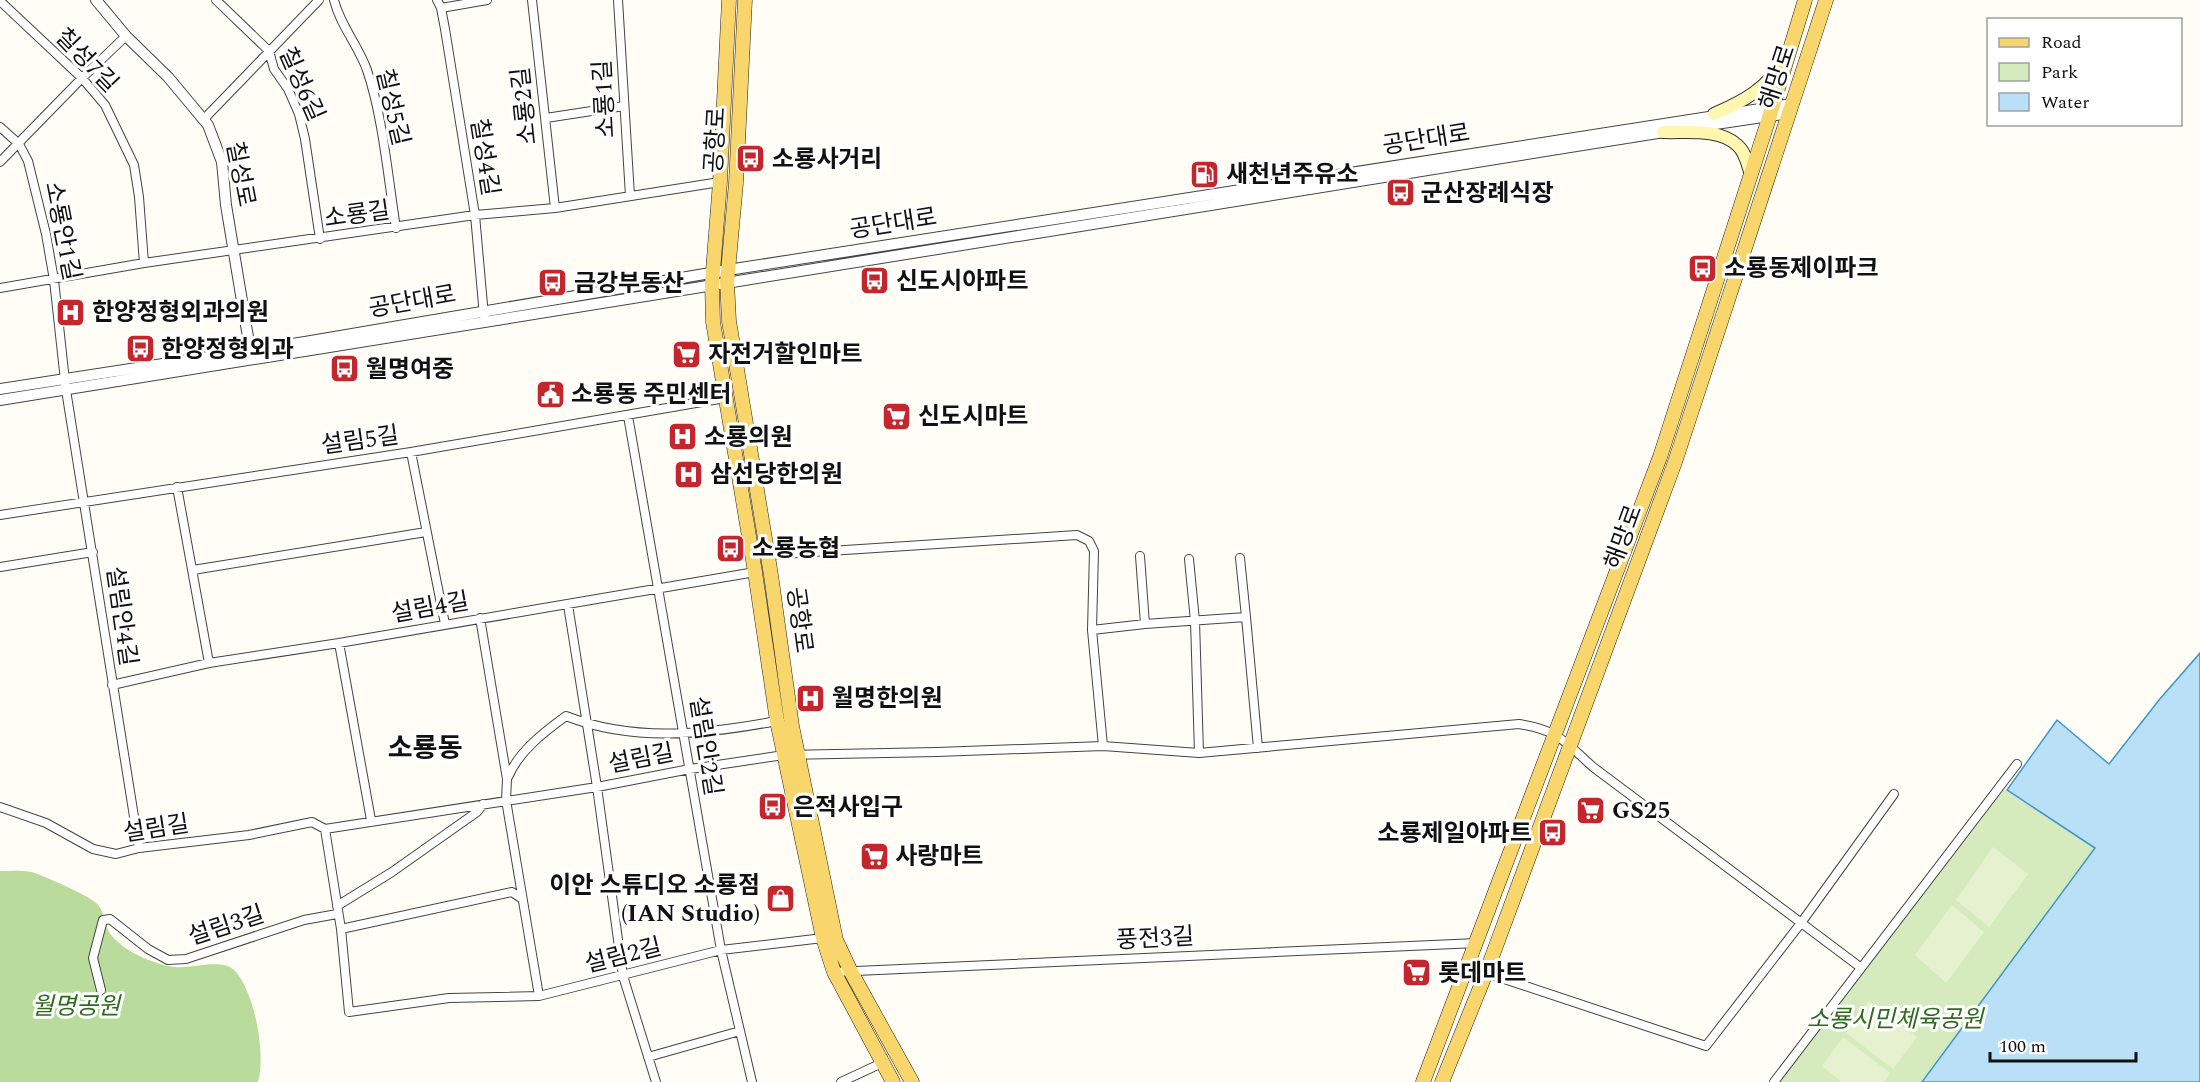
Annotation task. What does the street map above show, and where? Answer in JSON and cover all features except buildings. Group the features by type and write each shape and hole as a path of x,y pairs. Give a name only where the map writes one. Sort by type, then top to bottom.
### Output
{"main road":[{"name":"공항로","path":"729,0 720,182 712,278 713,322 755,572 777,721 823,938 834,972 893,1082"},
{"name":"공항로","path":"745,0 736,183 728,276 729,321 768,555 792,726 836,940 851,972 912,1082"},
{"name":"해망로","path":"1423,1082 1478,943 1660,457 1772,111 1805,0"},
{"name":"해망로","path":"1442,1082 1486,973 1675,462 1826,0"},
{"path":"1714,114 1739,104 1758,92 1779,68 1790,47"},
{"path":"1663,132 1714,134 1728,139 1739,145 1751,175"}],"street":[{"name":"칠성로","path":"96,0 126,36 168,77 208,125 222,162 226,205 251,356"},
{"name":"칠성6길","path":"216,0 269,51 274,69 288,88 299,114 305,139 320,239"},
{"path":"204,119 319,0"},
{"name":"칠성5길","path":"334,0 337,13 366,69 375,98 396,228"},
{"path":"439,4 488,0"},
{"name":"소룡2길","path":"532,0 555,208"},
{"name":"소룡1길","path":"618,0 630,196"},
{"name":"칠성7길","path":"0,1 82,78 105,105 134,165 144,263"},
{"name":"칠성4길","path":"439,4 475,215 485,322"},
{"path":"0,162 126,36"},
{"path":"546,118 624,106"},
{"name":"공단대로","path":"251,356 483,310 728,276 1663,132 1791,108"},
{"name":"공단대로","path":"728,276 1714,114 1772,111"},
{"name":"소룡안1길","path":"0,127 19,144 35,184 54,280 65,385"},
{"name":"소룡길","path":"0,288 144,263 475,215 555,208 720,182"},
{"name":"공단대로","path":"0,400 65,385 485,322 712,278"},
{"name":"공단대로","path":"0,390 65,385"},
{"name":"설림안4길","path":"65,385 93,552 111,685 139,848"},
{"name":"설림5길","path":"0,515 411,452 725,398"},
{"name":"설림안2길","path":"628,416 721,950 752,1082"},
{"path":"411,452 445,624"},
{"path":"177,487 209,663"},
{"path":"193,570 426,532"},
{"path":"768,555 1077,535 1089,541 1094,551 1092,630 1103,746"},
{"path":"0,567 93,552"},
{"path":"1140,556 1145,624"},
{"path":"1189,558 1195,621 1199,753"},
{"path":"1240,558 1258,748"},
{"name":"설림4길","path":"111,685 209,663 568,605 755,572"},
{"path":"568,605 588,724 623,976 656,1082"},
{"path":"1092,630 1246,617"},
{"path":"480,618 507,779 506,800 538,996"},
{"path":"339,643 371,820"},
{"path":"507,779 512,768 532,744 566,716 588,724 633,733 685,734 706,730 736,729 777,721"},
{"name":"설림길","path":"0,807 46,823 93,849 116,855 139,848 249,835 312,822 325,829 371,820 597,787 690,769 784,755 1103,746 1199,753 1519,724 1539,727 1555,733"},
{"path":"1555,733 1593,767 1860,967"},
{"path":"1774,1082 2017,764"},
{"path":"1468,967 1706,1046 1801,923 1894,794"},
{"name":"설림3길","path":"100,990 93,958 103,920 110,919 148,949 168,960 186,959 337,910 477,812 483,804"},
{"path":"325,829 337,910"},
{"path":"340,929 512,892 521,898"},
{"name":"설림2길","path":"337,910 349,1012 449,998 538,996 721,950 823,938"},
{"name":"풍전3길","path":"834,972 1478,943"},
{"path":"648,1057 740,1031"},
{"path":"841,1082 882,1063"}],"green space":[{"name":"소룡시민체육공원","path":"2000,787 2095,848 1922,1082 1774,1082"},
{"path":"1993,847 2028,874 1989,927 1956,900"},
{"name":"월명공원","path":"0,871 32,872 95,902 114,939 144,958 175,967 224,965 236,972 249,995 257,1025 261,1057 258,1082 0,1082"},
{"path":"1952,905 1984,932 1946,983 1915,955"},
{"path":"1869,1001 1917,1037 1893,1069 1846,1033"},
{"path":"1843,1037 1890,1073 1884,1082 1842,1082 1822,1066"}],"water":[{"path":"2200,653 2200,1082 1922,1082 2095,848 2007,790 2057,720 2109,764 2159,700"}],"place":[{"name":"소룡사거리","path":"751,159"},
{"name":"새천년주유소","path":"1205,174"},
{"name":"군산장례식장","path":"1400,193"},
{"name":"소룡동제이파크","path":"1703,268"},
{"name":"신도시아파트","path":"875,281"},
{"name":"금강부동산","path":"553,283"},
{"name":"한양정형외과의원","path":"71,312"},
{"name":"한양정형외과","path":"140,349"},
{"name":"자전거할인마트","path":"687,354"},
{"name":"월명여중","path":"345,369"},
{"name":"소룡동 주민센터","path":"550,394"},
{"name":"신도시마트","path":"897,416"},
{"name":"소룡의원","path":"683,437"},
{"name":"삼선당한의원","path":"689,474"},
{"name":"소룡농협","path":"731,548"},
{"name":"월명한의원","path":"811,698"},
{"name":"은적사입구","path":"772,807"},
{"name":"GS25","path":"1591,810"},
{"name":"소룡제일아파트","path":"1553,833"},
{"name":"사랑마트","path":"874,856"},
{"name":"이안 스튜디오 소룡점 (IAN Studio)","path":"781,899"},
{"name":"롯데마트","path":"1417,973"}],"district":[{"name":"소룡동","path":"425,748"}]}
